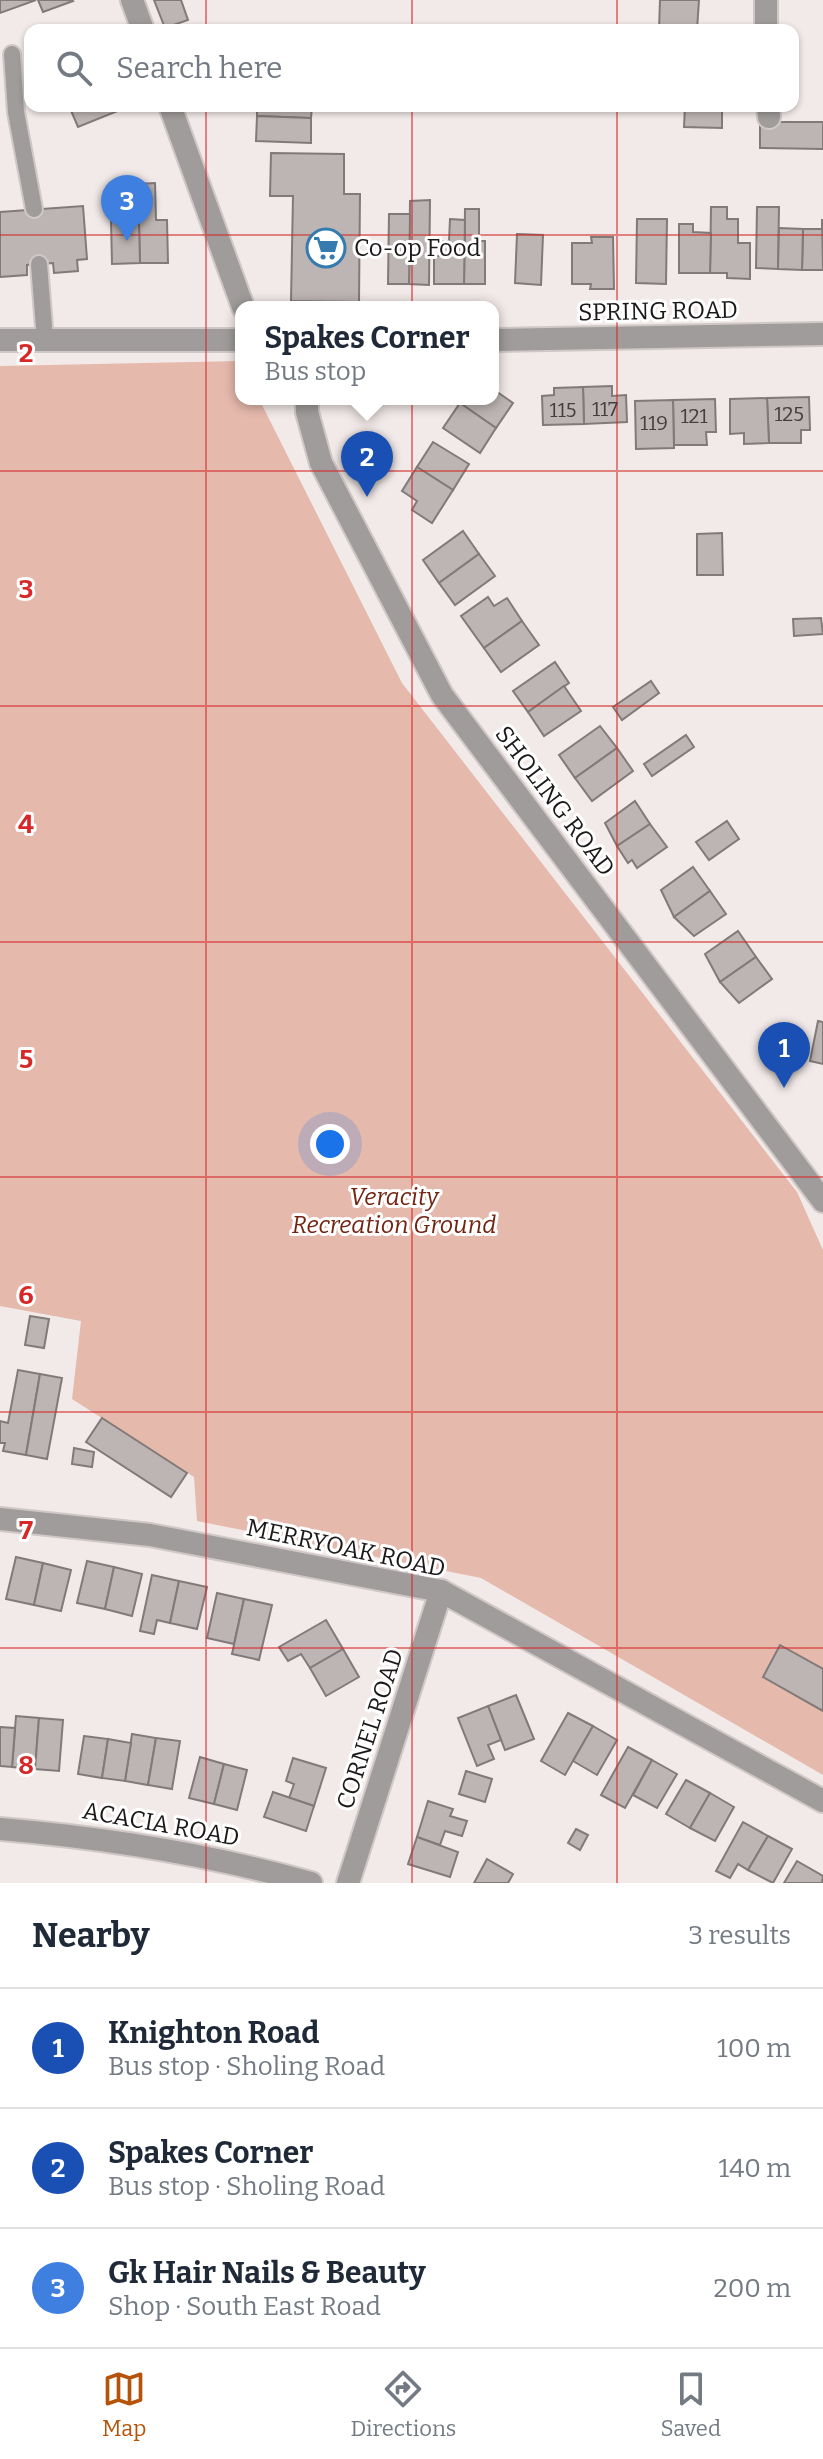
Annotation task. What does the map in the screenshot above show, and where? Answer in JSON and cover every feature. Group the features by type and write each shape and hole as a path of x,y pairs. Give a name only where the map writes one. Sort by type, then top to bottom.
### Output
{"street":[{"path":"132,0 141,24"},
{"path":"766,0 766,24"},
{"path":"172,112 241,301"},
{"name":"SPRING ROAD","path":"499,340 823,334"},
{"path":"0,340 235,340"},
{"name":"SHOLING ROAD","path":"307,405 321,463 442,695 821,1193"},
{"name":"MERRYOAK ROAD","path":"0,1519 150,1535 441,1591 823,1801"},
{"name":"CORNEL ROAD","path":"348,1883 441,1591"},
{"name":"ACACIA ROAD","path":"0,1829 107,1838 225,1859 311,1883"}],"lane":[{"path":"12,54 7,80 34,209"},
{"path":"39,264 45,340"}],"green space":[{"name":"Veracity Recreation Ground","path":"235,361 235,405 262,405 402,683 797,1192 823,1250 823,1775 481,1578 197,1521 194,1477 72,1399 81,1321 0,1306 0,366"}],"building":[{"path":"0,0 36,0 0,13"},
{"path":"38,0 72,0 73,1 43,12"},
{"path":"154,0 181,0 188,20 163,24"},
{"path":"660,0 699,0 697,24 659,24"},
{"path":"72,112 115,112 78,127"},
{"path":"257,112 312,112 311,118 257,116"},
{"path":"685,112 722,112 722,128 684,127"},
{"path":"257,116 311,118 311,143 256,141"},
{"path":"760,122 823,122 823,149 760,148"},
{"name":"Co-op Food","path":"271,153 344,154 344,194 360,194 359,301 291,301 293,196 270,196"},
{"path":"155,183 156,220 167,220 168,263 140,263 138,184"},
{"path":"122,184 138,184 140,263 112,264 111,221 122,220"},
{"path":"430,200 429,285 409,284 410,201"},
{"path":"83,206 87,259 77,260 78,271 54,273 53,263 39,264 27,265 27,275 0,277 0,212"},
{"path":"711,207 727,207 727,219 738,219 738,243 750,243 750,279 727,278 727,273 710,273"},
{"path":"757,207 779,207 778,269 756,268"},
{"path":"465,209 479,209 479,241 485,241 485,284 464,284"},
{"path":"389,214 410,214 409,284 388,284"},
{"path":"450,219 465,220 464,284 434,284 434,256 442,256 442,241 449,241"},
{"path":"637,219 667,219 666,284 636,283"},
{"path":"822,219 823,270 802,270 803,229 822,229"},
{"path":"679,224 693,224 693,232 711,233 710,273 679,273"},
{"path":"779,228 803,229 802,270 778,269"},
{"path":"517,234 543,235 541,285 515,283"},
{"path":"591,237 613,237 614,289 590,289 591,284 572,284 572,243 592,243"},
{"path":"612,386 612,396 626,395 627,422 584,424 583,387"},
{"path":"583,387 584,424 543,425 542,396 554,395 554,388"},
{"path":"499,393 513,403 496,428 463,405 499,405"},
{"path":"809,397 810,430 801,430 801,443 769,443 767,398"},
{"path":"767,398 769,443 744,444 744,433 730,434 730,399"},
{"path":"715,399 716,432 706,432 707,445 674,445 673,400"},
{"path":"673,400 674,448 636,449 635,401"},
{"path":"459,405 463,405 496,428 480,453 443,428"},
{"path":"433,442 469,464 453,490 417,467"},
{"path":"417,467 453,490 432,523 412,510 417,501 402,491"},
{"path":"463,531 479,554 439,583 423,560"},
{"path":"722,533 723,575 697,575 697,534"},
{"path":"479,554 495,576 455,605 439,583"},
{"path":"488,597 494,606 507,598 522,621 484,648 461,616"},
{"path":"821,618 823,634 794,636 793,619"},
{"path":"522,621 539,645 501,672 484,648"},
{"path":"555,662 569,683 528,712 513,691"},
{"path":"651,681 659,693 622,720 613,707"},
{"path":"564,686 581,711 544,736 528,712"},
{"path":"600,726 617,748 575,778 559,755"},
{"path":"686,735 694,747 652,776 644,764"},
{"path":"617,748 633,771 592,801 575,778"},
{"path":"635,801 650,824 617,846 605,823"},
{"path":"727,821 739,839 709,860 696,842"},
{"path":"650,824 667,847 637,868 632,860 628,863 617,846"},
{"path":"693,867 710,891 674,917 661,890"},
{"path":"710,891 726,914 694,936 674,917"},
{"path":"738,931 756,957 720,982 705,954"},
{"path":"756,957 772,979 739,1003 720,982"},
{"path":"818,1021 823,1022 823,1064 810,1061"},
{"path":"30,1316 49,1319 44,1348 25,1345"},
{"path":"18,1370 40,1374 26,1455 3,1451 5,1443 0,1443 0,1421 8,1423"},
{"path":"40,1374 62,1378 47,1459 26,1455"},
{"path":"102,1418 187,1473 171,1497 86,1442"},
{"path":"74,1448 94,1452 92,1467 72,1464"},
{"path":"16,1557 43,1563 34,1605 6,1599"},
{"path":"87,1561 114,1567 105,1609 77,1603"},
{"path":"43,1563 71,1570 61,1611 34,1605"},
{"path":"114,1567 142,1574 132,1616 105,1609"},
{"path":"152,1575 179,1581 170,1623 157,1620 154,1634 140,1631"},
{"path":"179,1581 207,1587 197,1629 170,1623"},
{"path":"217,1593 244,1599 234,1644 207,1638"},
{"path":"244,1599 272,1605 259,1660 232,1654"},
{"path":"326,1620 343,1649 310,1668 301,1654 288,1661 279,1647"},
{"path":"780,1645 823,1669 823,1711 763,1677"},
{"path":"343,1649 359,1677 326,1696 310,1668"},
{"path":"516,1695 534,1739 505,1750 488,1706"},
{"path":"488,1706 501,1740 488,1745 494,1759 477,1766 458,1718"},
{"path":"568,1713 593,1726 565,1775 541,1761"},
{"path":"16,1716 39,1718 35,1769 12,1767"},
{"path":"39,1718 63,1720 59,1771 35,1769"},
{"path":"593,1726 617,1740 597,1775 573,1761"},
{"path":"0,1727 15,1728 12,1767 0,1766"},
{"path":"132,1734 156,1738 148,1785 125,1781"},
{"path":"84,1736 108,1739 102,1778 78,1774"},
{"path":"156,1738 180,1741 172,1789 148,1785"},
{"path":"108,1739 131,1743 125,1781 102,1778"},
{"path":"628,1747 652,1760 625,1808 601,1795"},
{"path":"200,1757 224,1764 214,1804 189,1798"},
{"path":"293,1758 326,1768 314,1806 289,1798 294,1784 286,1781"},
{"path":"652,1760 677,1774 657,1808 633,1795"},
{"path":"224,1764 247,1770 237,1810 214,1804"},
{"path":"466,1771 492,1779 485,1802 459,1794"},
{"path":"686,1780 710,1793 690,1828 666,1814"},
{"path":"273,1792 314,1806 306,1831 264,1817"},
{"path":"710,1793 734,1807 715,1841 690,1828"},
{"path":"428,1801 453,1809 450,1816 467,1821 462,1836 445,1831 440,1845 417,1837"},
{"path":"743,1822 768,1836 748,1870 738,1864 730,1878 716,1871"},
{"path":"576,1829 588,1835 580,1850 568,1843"},
{"path":"768,1836 792,1849 773,1883 748,1870"},
{"path":"417,1837 458,1852 450,1877 408,1864"},
{"path":"487,1859 513,1874 508,1883 474,1883"},
{"path":"797,1861 823,1876 822,1883 784,1883"}],"place":[{"name":"Gk Hair Nails & Beauty","path":"127,241"},
{"name":"Co-op Food","path":"326,248"},
{"name":"Spakes Corner","path":"367,497"},
{"name":"Knighton Road","path":"784,1088"}]}
